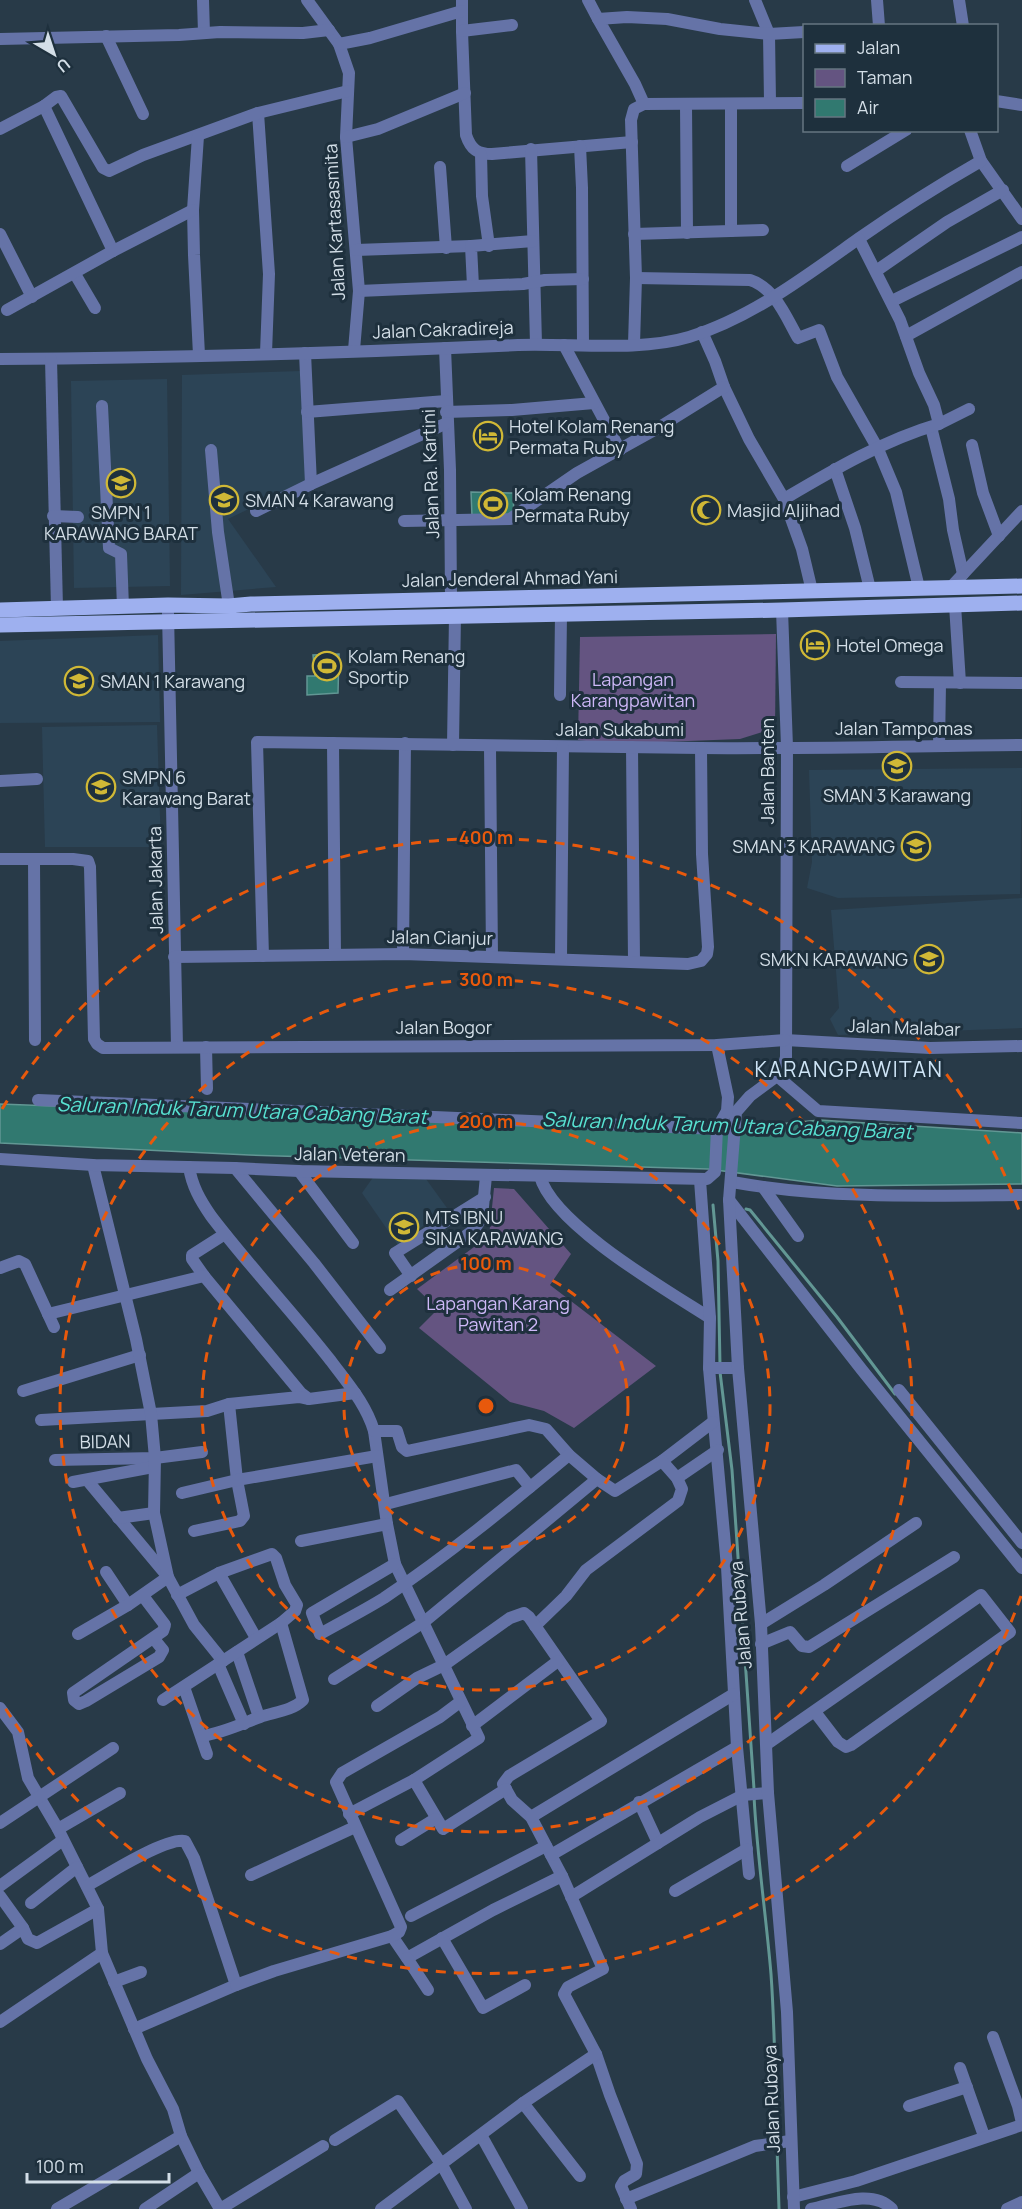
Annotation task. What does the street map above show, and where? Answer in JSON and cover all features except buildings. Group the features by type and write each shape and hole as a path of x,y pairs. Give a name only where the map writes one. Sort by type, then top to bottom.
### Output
{"main road":[{"name":"Jalan Jenderal Ahmad Yani","path":"0,625 168,613 251,604 1022,586"},
{"name":"Jalan Jenderal Ahmad Yani","path":"0,610 123,607 168,613 455,615 782,610 1022,603"}],"street":[{"path":"203,0 204,33"},
{"name":"Jalan Kartasasmita","path":"307,0 339,44 350,73 346,137 358,291 354,350"},
{"path":"588,0 644,104"},
{"path":"755,0 769,34 770,102"},
{"path":"877,0 879,24"},
{"path":"959,0 963,24"},
{"path":"339,44 370,38 462,5 466,135 470,144 481,154 482,196 489,246"},
{"path":"598,19 627,17 667,19 720,29 769,34 803,32"},
{"path":"462,31 512,25"},
{"path":"2,35 303,33 329,30"},
{"path":"106,36 143,114"},
{"path":"0,129 44,106 56,97 63,97 90,147 105,170 109,171 143,155 258,113 348,91"},
{"path":"346,137 378,129 465,93"},
{"path":"998,101 1022,105"},
{"path":"634,344 636,278 632,113 637,106 644,104 803,103"},
{"path":"731,104 731,231"},
{"path":"686,105 687,233"},
{"path":"44,106 113,251"},
{"path":"258,113 269,274 266,353"},
{"path":"847,166 903,132"},
{"path":"971,132 981,160 1022,219"},
{"path":"198,136 193,210 200,355"},
{"path":"481,154 632,142"},
{"path":"580,146 583,345"},
{"path":"531,149 536,344"},
{"name":"Jalan Cakradireja","path":"0,359 305,353 671,341 702,332 774,296 981,160"},
{"path":"440,167 446,248"},
{"path":"876,271 942,225 1003,190"},
{"path":"7,310 193,210"},
{"path":"634,234 763,230"},
{"path":"0,234 32,297"},
{"path":"892,301 1022,237"},
{"path":"858,239 892,301 919,373 934,405 935,425 953,530 963,573"},
{"path":"356,250 489,246 533,241"},
{"path":"471,246 473,286"},
{"path":"906,336 1022,272"},
{"path":"75,274 95,308"},
{"path":"636,278 750,279 774,296 798,338 819,330 837,377 878,448 903,514 919,588"},
{"path":"358,291 583,279"},
{"path":"702,332 716,361 724,387 749,439 784,499 802,549 812,591"},
{"path":"564,345 620,450"},
{"name":"Jalan Ra. Kartini","path":"445,348 450,470 451,599"},
{"path":"305,353 311,484"},
{"path":"51,359 57,608"},
{"path":"404,521 510,519 577,473 620,450 724,387"},
{"path":"308,412 512,410 594,403"},
{"path":"102,406 109,548 121,554 123,607"},
{"path":"784,499 835,469 878,448 969,409"},
{"path":"256,511 446,412"},
{"path":"972,445 983,493 999,536"},
{"path":"211,450 218,532 229,606"},
{"path":"835,469 855,528 870,589"},
{"path":"950,588 1022,511"},
{"path":"53,516 78,517"},
{"path":"955,605 960,683"},
{"name":"Jalan Banten","path":"782,610 786,747 785,1040"},
{"name":"Jalan Jakarta","path":"168,613 177,1047"},
{"path":"560,694 561,614"},
{"path":"453,745 455,615"},
{"path":"902,682 1022,683"},
{"path":"939,746 940,684"},
{"name":"Jalan Sukabumi","path":"263,956 257,742 405,743 490,747 786,747"},
{"path":"333,743 335,954"},
{"path":"404,954 405,743"},
{"name":"Jalan Tampomas","path":"786,747 1022,745"},
{"path":"490,747 492,956"},
{"path":"561,958 563,747"},
{"path":"632,747 634,961"},
{"name":"Jalan Cianjur","path":"174,957 404,954 695,963 704,959 708,947 702,854 701,748"},
{"path":"0,781 38,779"},
{"path":"0,859 34,859 36,1040"},
{"name":"Jalan Bogor","path":"34,859 88,861 94,1039 103,1048 717,1045 785,1040"},
{"path":"785,1040 786,1057 783,1068 777,1076 818,1111 1022,1123"},
{"name":"Jalan Malabar","path":"785,1040 930,1048 1022,1046"},
{"path":"717,1045 728,1097 727,1111 717,1129 715,1172 707,1179 700,1180 710,1318 713,1422 718,1450 737,1747 745,1795 749,1874"},
{"path":"206,1047 207,1089"},
{"name":"Jalan Rubaya","path":"777,1076 744,1101 736,1112 729,1200 734,1368 761,1624 767,1744 765,1794 787,2012 787,2142 794,2203"},
{"path":"38,1100 717,1129"},
{"name":"Jalan Veteran","path":"0,1160 299,1171 486,1176 606,1176 700,1180"},
{"path":"93,1165 140,1355 151,1414 154,1513 168,1577"},
{"path":"189,1167 191,1180 198,1196 225,1234 305,1328 355,1393 370,1417 395,1564 479,1738 414,1780 349,1814"},
{"path":"236,1167 380,1348"},
{"path":"299,1171 353,1243"},
{"path":"390,1290 474,1230 482,1216 486,1176"},
{"path":"540,1176 546,1193 554,1203 591,1236 627,1264 710,1318"},
{"path":"732,1178 764,1187 872,1195 1022,1195"},
{"path":"764,1187 798,1236"},
{"path":"411,1276 395,1253 485,1197"},
{"path":"729,1200 862,1370 1022,1568"},
{"path":"225,1234 192,1255 192,1259 301,1393 309,1399"},
{"path":"0,1268 19,1261 25,1264 54,1326"},
{"path":"48,1314 204,1276"},
{"path":"23,1390 140,1355"},
{"path":"711,1368 734,1368"},
{"path":"899,1390 1022,1543"},
{"path":"41,1420 207,1411 229,1404 299,1397 309,1399 355,1393"},
{"path":"194,1532 243,1519 229,1404"},
{"path":"374,1431 397,1431 402,1447 407,1451 529,1425 537,1426 546,1429 569,1455 615,1491 662,1461 713,1422"},
{"path":"677,1478 718,1450"},
{"path":"74,1482 202,1452"},
{"path":"395,1564 312,1613 320,1634 405,1583 569,1455"},
{"path":"182,1493 237,1480 377,1456"},
{"name":"BIDAN","path":"55,1460 154,1462"},
{"path":"535,1626 566,1596 586,1570 678,1501 682,1489 677,1478 662,1461"},
{"path":"386,1504 516,1470 530,1487"},
{"path":"334,1679 424,1623 597,1479"},
{"path":"87,1480 168,1577 194,1625 220,1662 244,1724"},
{"path":"118,1518 154,1513"},
{"path":"761,1624 916,1523"},
{"path":"301,1541 387,1524"},
{"path":"163,1700 280,1623 296,1611 297,1605 285,1586 272,1554 219,1574 177,1595"},
{"path":"761,1644 790,1632 802,1646 809,1647 954,1557"},
{"path":"106,1572 128,1605"},
{"path":"219,1574 256,1638"},
{"path":"78,1634 128,1605 168,1577"},
{"path":"767,1744 981,1595 1010,1632 851,1745 846,1747 838,1742 815,1712"},
{"path":"142,1596 165,1625 163,1631 73,1693 74,1700 79,1704 86,1701 159,1658 163,1650 154,1639"},
{"path":"377,1706 417,1678 444,1665 517,1614 524,1613 529,1617 600,1721 509,1776 503,1784 512,1800 531,1817 562,1876 603,1969 568,1987 564,1990 564,1994 596,2054 637,2164 636,2174 624,2181 621,2186 629,2204 756,2146 787,2142"},
{"path":"202,1737 295,1707 303,1700 280,1623"},
{"path":"237,1652 259,1717"},
{"path":"472,1726 558,1661"},
{"path":"184,1688 207,1754"},
{"path":"531,1817 734,1694"},
{"path":"134,2029 274,1971 399,1932 401,1927 336,1782 338,1776 440,1717 460,1702"},
{"path":"0,1708 18,1732 28,1778 61,1835 98,1909 102,1953 134,2029 173,2109 181,2136 220,2209 323,2146"},
{"path":"411,1916 548,1850 737,1747"},
{"path":"0,1823 113,1748"},
{"path":"414,1780 443,1829 506,1789"},
{"path":"0,1886 61,1835 120,1793"},
{"path":"571,1897 700,1817 745,1795 765,1794"},
{"path":"639,1802 658,1843"},
{"path":"401,1840 435,1819"},
{"path":"252,1875 355,1827"},
{"path":"87,1886 154,1850 176,1840 185,1841 194,1858 236,1985"},
{"path":"675,1891 747,1849"},
{"path":"31,1903 78,1868"},
{"path":"407,1958 562,1876"},
{"path":"0,1896 23,1928 28,1939 37,1943 98,1909"},
{"path":"0,1944 23,1928"},
{"path":"392,1936 428,1990"},
{"path":"442,1938 483,2008 525,1985"},
{"path":"0,2022 102,1953"},
{"path":"114,1982 141,1972"},
{"path":"794,2203 1022,2124 1018,2106 993,2037"},
{"path":"381,2209 523,2103 596,2054"},
{"path":"960,2068 984,2136"},
{"path":"909,2106 967,2087"},
{"path":"335,2140 398,2101 442,2165 466,2209"},
{"path":"523,2103 580,2176"},
{"path":"481,2135 522,2209"},
{"path":"57,2209 181,2136"},
{"path":"145,2209 199,2173"},
{"path":"811,2209 867,2197 879,2199 892,2209"},
{"path":"1007,2209 1022,2202"}],"shaded area":[{"name":"SMAN 4 Karawang","path":"301,371 307,481 228,519 276,587 181,595 182,375"},
{"name":"SMPN 1 KARAWANG BARAT","path":"167,379 170,586 74,588 71,381"},
{"name":"SMAN 1 Karawang","path":"158,635 160,722 0,723 0,641"},
{"name":"SMPN 6 Karawang Barat","path":"157,725 161,847 45,847 42,727"},
{"name":"SMAN 3 KARAWANG","path":"1022,768 1020,894 838,898 807,888 812,862 809,770"},
{"name":"SMKN KARAWANG","path":"1022,898 1022,1028 838,1035 830,1019 839,1008 831,910"},
{"name":"MTs IBNU SINA KARAWANG","path":"374,1176 426,1179 447,1208 398,1245 362,1193"}],"green space":[{"name":"Lapangan Karangpawitan","path":"776,634 775,728 740,739 611,744 578,740 580,637"},
{"name":"Lapangan Karang Pawitan 2","path":"494,1188 514,1189 571,1254 550,1285 656,1366 574,1428 544,1411 510,1402 419,1328 438,1309 417,1289 489,1236"}],"water":[{"name":"Kolam Renang Permata Ruby","path":"471,492 513,493 514,515 472,516"},
{"name":"Kolam Renang Sportip","path":"339,654 338,693 307,695 307,676 315,676 313,655"},
{"path":"0,1104 706,1131 820,1120 1022,1133 1022,1184 837,1186 708,1169 249,1155 0,1143"}],"waterway":[{"path":"713,1205 718,1261 720,1365"},
{"path":"746,1209 750,1210 837,1317 895,1394"},
{"path":"720,1372 732,1470 754,1789"},
{"path":"754,1796 771,1974 777,2139"},
{"path":"777,2146 779,2209"}],"place":[{"name":"Hotel Kolam Renang Permata Ruby","path":"488,436"},
{"name":"SMPN 1 KARAWANG BARAT","path":"121,483"},
{"name":"SMAN 4 Karawang","path":"224,500"},
{"name":"Kolam Renang Permata Ruby","path":"493,504"},
{"name":"Masjid Aljihad","path":"706,510"},
{"name":"Hotel Omega","path":"815,645"},
{"name":"Kolam Renang Sportip","path":"327,666"},
{"name":"SMAN 1 Karawang","path":"79,681"},
{"name":"SMAN 3 Karawang","path":"897,766"},
{"name":"SMPN 6 Karawang Barat","path":"101,787"},
{"name":"SMAN 3 KARAWANG","path":"916,846"},
{"name":"SMKN KARAWANG","path":"929,959"},
{"name":"MTs IBNU SINA KARAWANG","path":"404,1227"}],"district":[{"name":"KARANGPAWITAN","path":"849,1069"}],"water label":[{"name":"Saluran Induk Tarum Utara Cabang Barat","path":"242,1110"},
{"name":"Saluran Induk Tarum Utara Cabang Barat","path":"727,1125"}]}
